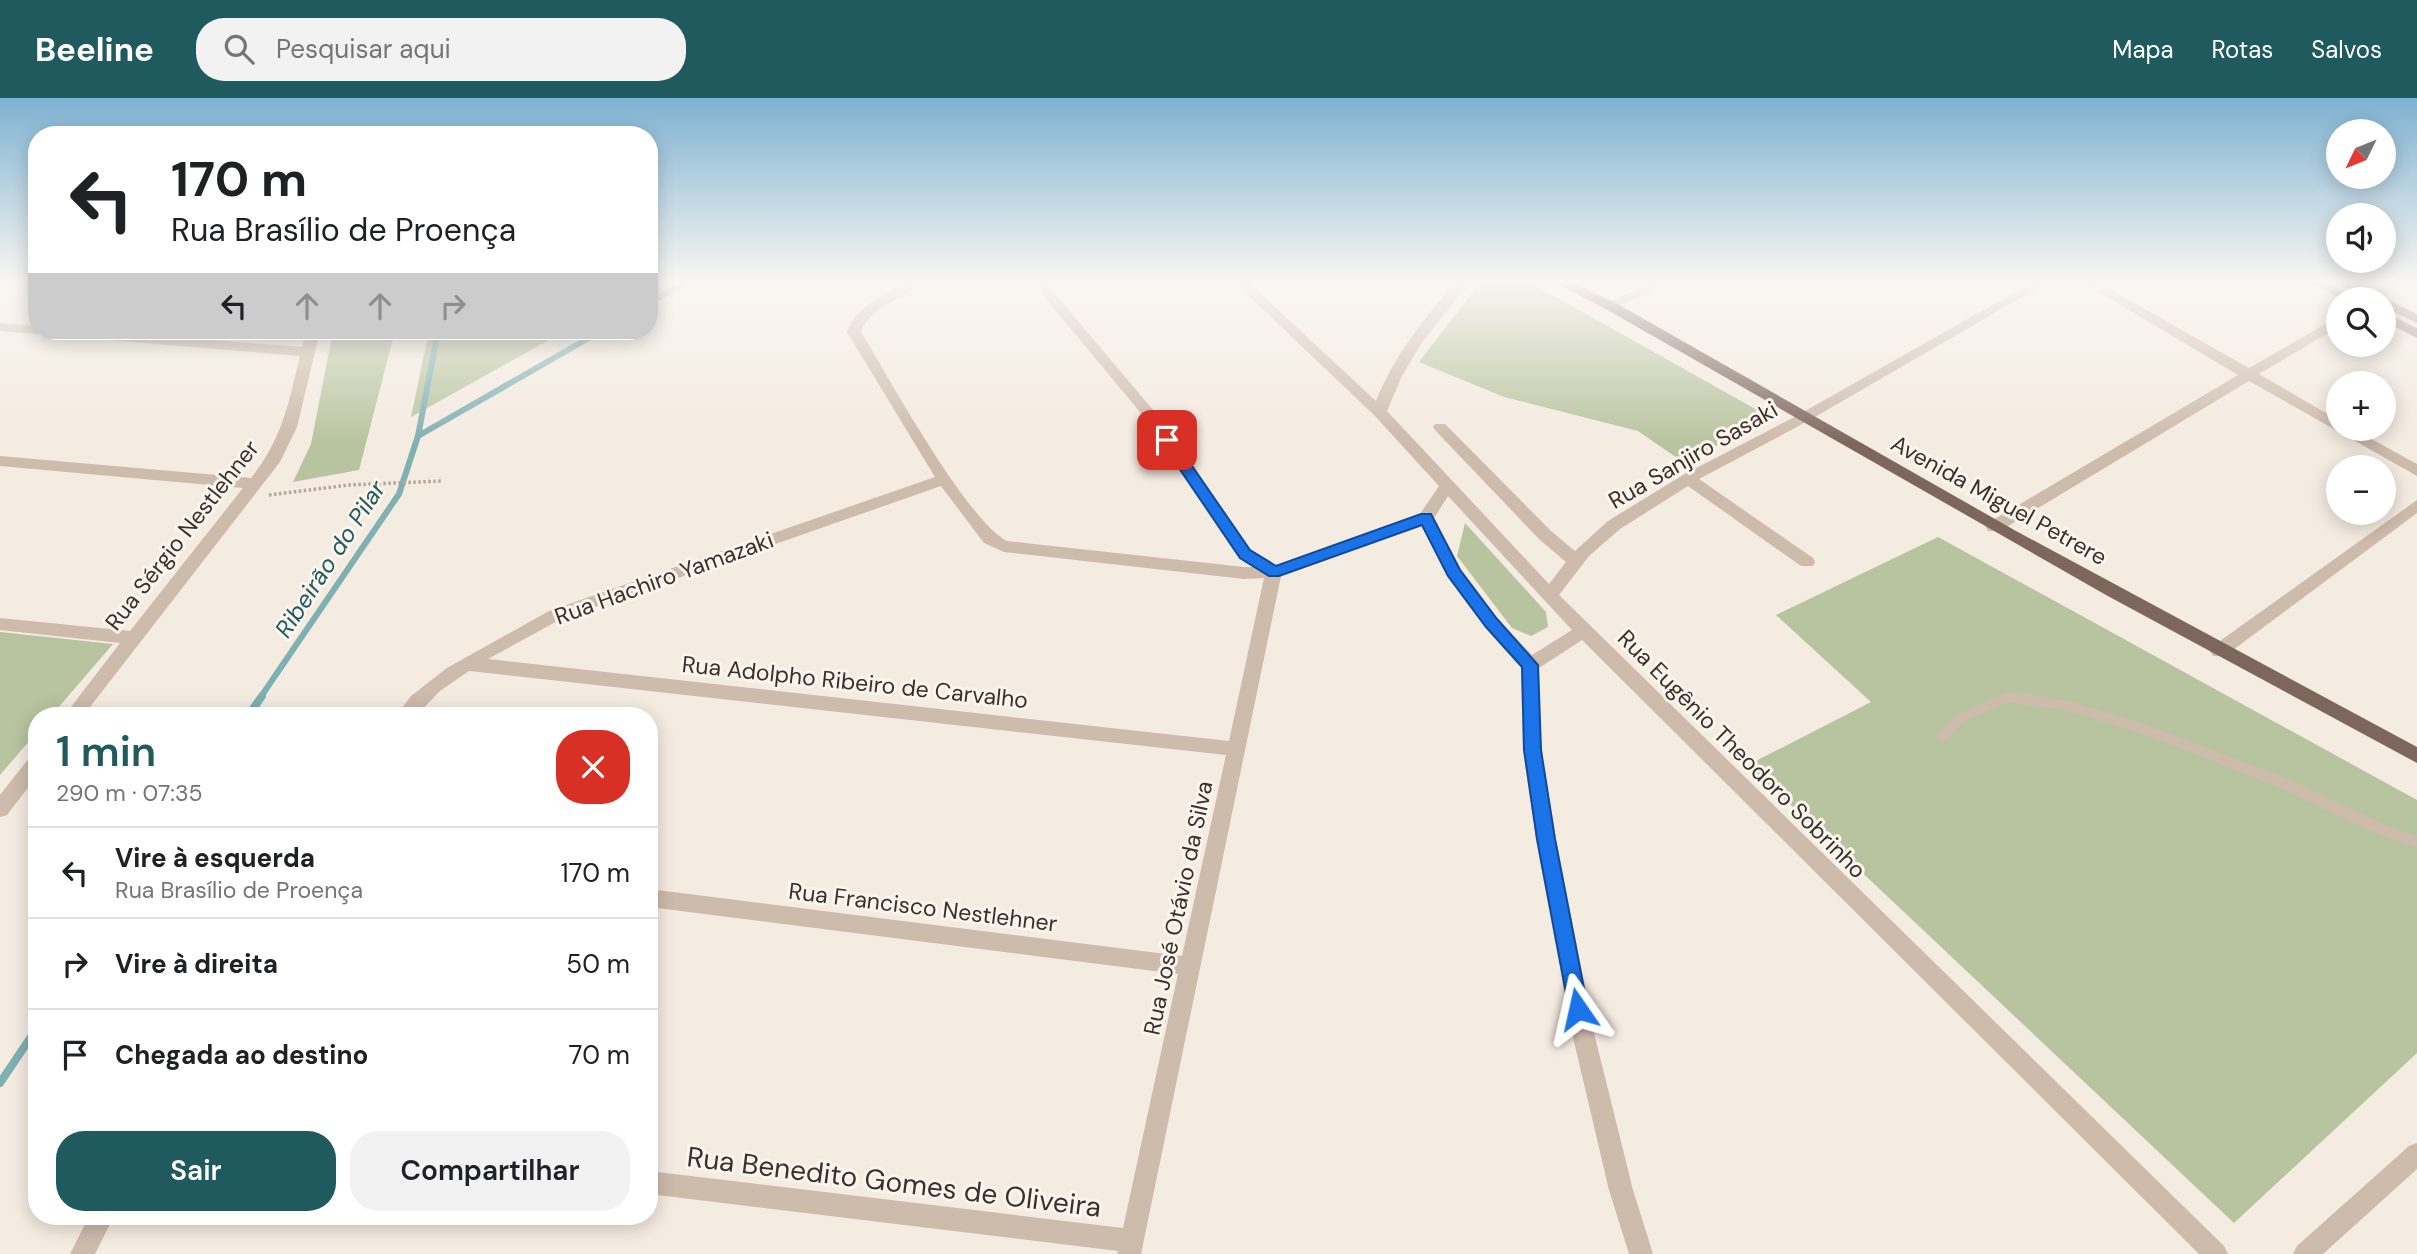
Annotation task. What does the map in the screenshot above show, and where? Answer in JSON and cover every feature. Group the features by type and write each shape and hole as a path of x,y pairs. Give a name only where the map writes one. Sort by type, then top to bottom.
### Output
{"main road":[{"name":"Avenida Miguel Petrere","path":"1662,336 1994,527 2417,756"}],"street":[{"path":"856,336 944,479 989,540 1003,546 1244,573 1274,572 1426,518 1448,485"},
{"path":"1083,336 1154,420 1245,554 1274,572"},
{"name":"Rua Eugênio Theodoro Sobrinho","path":"1298,336 1379,412 1583,631 2216,1254"},
{"path":"1379,412 1391,379 1420,336"},
{"name":"Rua Sanjiro Sasaki","path":"1550,595 1576,561 1615,525 1688,479 1803,418 1947,336"},
{"path":"2181,336 2326,420"},
{"path":"1994,527 2314,336"},
{"path":"159,340 308,352"},
{"name":"Rua Sérgio Nestlehner","path":"80,707 256,484 285,441 311,340"},
{"path":"1440,428 1545,535 1576,561"},
{"path":"2363,441 2417,471"},
{"path":"0,461 256,484"},
{"name":"Rua Hachiro Yamazaki","path":"413,707 434,685 555,615 944,479"},
{"path":"1688,479 1807,562"},
{"path":"2219,651 2417,505"},
{"path":"1426,518 1454,572 1492,623 1530,665 1532,750 1560,917 1583,1033 1622,1190 1641,1254"},
{"name":"Rua José Otávio da Silva","path":"1131,1247 1274,572"},
{"path":"0,624 133,638"},
{"path":"1530,665 1583,631"},
{"name":"Rua Adolpho Ribeiro de Carvalho","path":"469,664 1237,749"},
{"path":"0,809 28,773"},
{"name":"Rua Francisco Nestlehner","path":"658,899 1190,966"},
{"path":"2305,1254 2417,1154"},
{"name":"Rua Benedito Gomes de Oliveira","path":"658,1183 1131,1247"},
{"path":"82,1254 97,1225"}],"lane":[{"path":"1942,737 1961,718 2007,696 2065,705 2136,726 2203,751 2286,784 2376,827 2417,842"}],"path":[{"path":"244,499 349,485 442,481"}],"green space":[{"path":"1439,336 1625,336 1759,411 1763,418 1758,425 1683,462 1638,431 1504,397 1419,362"},
{"path":"331,340 393,340 359,470 293,482 311,444"},
{"path":"427,340 549,340 411,417"},
{"path":"1465,523 1546,612 1548,627 1531,636 1512,628 1457,556"},
{"path":"1938,537 2417,800 2417,1053 2234,1223 1748,765 1871,702 1776,615"},
{"path":"0,632 113,644 59,707 28,707 28,742 0,775"}],"waterway":[{"name":"Ribeirão do Pilar","path":"418,436 436,340"},
{"path":"418,436 585,340"},
{"name":"Ribeirão do Pilar","path":"260,698 399,494 418,436"},
{"name":"Ribeirão do Pilar","path":"254,707 262,696"},
{"name":"Ribeirão do Pilar","path":"0,1083 28,1041"}],"route":[{"path":"1167,440 1245,554 1274,572 1426,518 1454,572 1492,623 1530,665 1532,750 1578,1009"}]}
